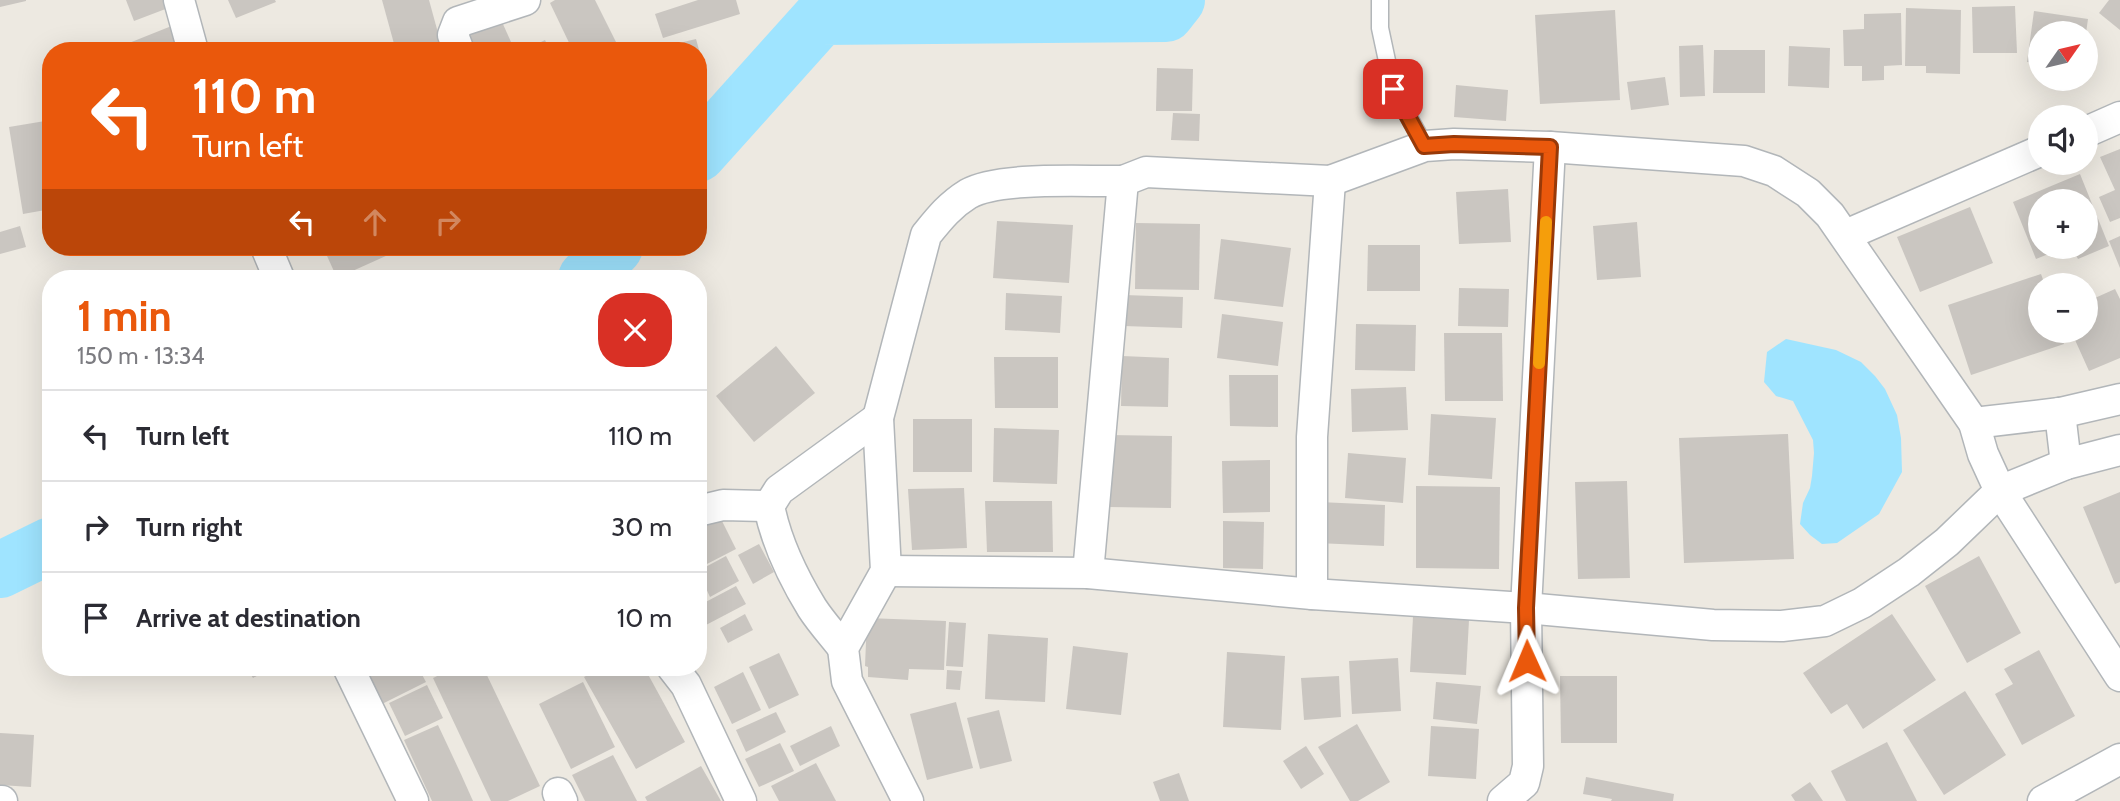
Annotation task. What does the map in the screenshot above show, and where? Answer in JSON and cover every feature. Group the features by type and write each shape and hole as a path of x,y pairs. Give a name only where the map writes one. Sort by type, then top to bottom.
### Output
{"street":[{"path":"178,0 190,42"},
{"path":"456,42 453,35 457,22 525,0"},
{"path":"2098,127 2120,117"},
{"path":"844,648 886,571 878,418 926,235 943,212 970,193 997,184 1123,181 1146,172 1330,181 1424,146 1454,144 1550,147 1744,162 1774,171 1808,193 1846,235 1974,423 1983,454 2000,491 2120,676"},
{"path":"1503,801 1524,783 1527,774 1526,608 1550,147"},
{"path":"1846,235 2028,156"},
{"path":"1088,573 1123,181"},
{"path":"1312,594 1312,437 1330,181"},
{"path":"1974,423 2060,413 2120,399"},
{"path":"2060,413 2066,464"},
{"path":"878,418 779,490 769,506 772,523 786,558 813,609 844,648 847,681 908,801"},
{"path":"886,571 1088,573 1312,594 1526,608 1713,625 1782,626 1825,621 1862,603 1909,572 1947,542 2000,491 2066,464 2120,450"},
{"path":"707,509 723,505 769,506"},
{"path":"352,676 412,801"},
{"path":"678,676 686,685 741,801"},
{"path":"2043,801 2120,759"}],"lane":[{"path":"1380,0 1380,28 1393,89 1424,146"}],"water":[{"path":"1786,339 1836,350 1861,362 1885,389 1897,415 1902,472 1879,514 1837,543 1822,544 1800,524 1803,503 1812,476 1813,440 1793,401 1776,396 1764,382 1767,352"}],"building":[{"path":"0,0 26,0 26,1 0,7"},
{"path":"126,0 175,0 176,5 134,21"},
{"path":"228,0 275,0 276,2 236,18"},
{"path":"382,0 429,0 441,42 394,42"},
{"path":"555,0 595,0 616,42 569,42 550,3"},
{"path":"698,0 736,0 740,14 663,38 655,14"},
{"path":"2109,0 2120,0 2120,30 2099,13"},
{"path":"2015,6 2017,53 1973,53 1972,7"},
{"path":"1906,8 1961,10 1960,74 1926,73 1926,66 1905,66"},
{"path":"1615,10 1620,100 1540,104 1535,15"},
{"path":"2034,11 2088,19 2088,21 2033,21"},
{"path":"498,13 511,42 461,42 456,31"},
{"path":"1901,13 1902,65 1884,66 1884,80 1862,81 1862,66 1844,66 1843,30 1864,29 1864,14"},
{"path":"179,23 186,42 132,42"},
{"path":"1703,45 1705,96 1680,97 1679,46"},
{"path":"1789,46 1830,48 1829,88 1788,86"},
{"path":"1714,50 1765,50 1765,93 1713,93"},
{"path":"1157,68 1193,69 1192,111 1156,111"},
{"path":"1665,77 1669,105 1631,110 1627,82"},
{"path":"1456,85 1508,90 1506,121 1454,117"},
{"path":"1173,113 1200,114 1199,141 1171,140"},
{"path":"42,122 42,211 23,214 9,127"},
{"path":"2120,149 2120,218 2110,222 2099,197 2115,190 2100,157"},
{"path":"2080,175 2086,189 2044,189"},
{"path":"1508,189 1511,242 1459,244 1456,192"},
{"path":"2028,196 2028,239 2013,202"},
{"path":"1970,207 1993,263 1920,292 1897,237"},
{"path":"2098,219 2109,246 2098,251"},
{"path":"997,221 1073,225 1069,283 993,278"},
{"path":"1637,222 1641,277 1597,280 1593,226"},
{"path":"1136,223 1200,224 1199,290 1135,289"},
{"path":"20,226 26,247 0,254 0,232"},
{"path":"2120,236 2120,268 2109,241"},
{"path":"1221,239 1291,248 1283,307 1214,299"},
{"path":"1368,245 1420,245 1420,291 1367,291"},
{"path":"327,256 386,256 355,270 333,270"},
{"path":"2028,278 2028,343 2064,344 1971,375 1948,305"},
{"path":"1459,288 1509,289 1508,327 1458,326"},
{"path":"2115,289 2120,299 2120,358 2089,371 2076,343 2098,343 2098,297"},
{"path":"1006,293 1062,296 1060,333 1005,330"},
{"path":"1124,295 1183,297 1182,328 1124,326"},
{"path":"1222,314 1283,322 1278,366 1217,358"},
{"path":"1356,324 1416,325 1415,371 1355,370"},
{"path":"1444,333 1502,333 1503,401 1445,401"},
{"path":"776,346 815,393 754,442 716,396"},
{"path":"1122,356 1169,358 1168,407 1121,406"},
{"path":"994,357 1058,357 1058,408 995,408"},
{"path":"1229,375 1278,375 1278,427 1230,426"},
{"path":"1406,387 1408,430 1352,432 1351,389"},
{"path":"1431,414 1496,418 1492,479 1428,475"},
{"path":"913,419 972,419 972,472 913,472"},
{"path":"994,428 1059,430 1057,484 993,482"},
{"path":"1788,434 1794,559 1684,563 1679,438"},
{"path":"1109,435 1172,436 1171,508 1109,507"},
{"path":"1348,453 1406,458 1403,503 1345,498"},
{"path":"1270,460 1270,512 1223,513 1222,461"},
{"path":"1627,481 1630,578 1578,579 1575,482"},
{"path":"1416,486 1500,487 1499,569 1416,568"},
{"path":"964,488 967,548 912,550 908,489"},
{"path":"2120,492 2120,582 2115,584 2083,507"},
{"path":"985,501 1052,501 1053,552 987,552"},
{"path":"1319,502 1385,505 1384,546 1317,543"},
{"path":"716,509 736,549 707,564 707,514"},
{"path":"1223,521 1264,522 1263,569 1223,568"},
{"path":"759,544 774,572 753,584 738,555"},
{"path":"726,556 739,581 710,597 707,590 707,566"},
{"path":"1979,556 2021,633 1967,663 1925,586"},
{"path":"736,586 746,604 707,624 707,601"},
{"path":"745,614 753,630 728,643 720,628"},
{"path":"1892,614 1936,680 1863,729 1847,704 1831,714 1803,673"},
{"path":"1413,617 1469,620 1466,675 1410,672"},
{"path":"867,618 946,621 944,670 909,669 908,680 868,677 868,667 865,666"},
{"path":"949,622 966,623 963,667 946,666"},
{"path":"988,634 1048,638 1045,702 985,699"},
{"path":"1073,646 1128,653 1121,715 1066,709"},
{"path":"2039,650 2075,716 2022,745 1995,694 2013,684 2004,669"},
{"path":"1227,652 1285,656 1281,730 1223,727"},
{"path":"779,653 799,695 769,709 749,667"},
{"path":"1398,658 1401,711 1352,714 1349,661"},
{"path":"947,670 962,671 960,690 946,689"},
{"path":"743,672 761,710 732,724 714,687"},
{"path":"368,676 423,676 426,682 382,704"},
{"path":"487,676 540,786 508,801 491,801 433,678"},
{"path":"649,676 685,742 636,769 584,677"},
{"path":"1339,676 1341,717 1304,720 1301,678"},
{"path":"1560,676 1617,676 1617,743 1561,743"},
{"path":"583,682 615,747 571,769 539,704"},
{"path":"1436,682 1481,686 1477,724 1433,719"},
{"path":"427,685 443,718 405,736 389,703"},
{"path":"1965,691 2006,755 1944,795 1903,730"},
{"path":"956,702 973,768 927,780 910,714"},
{"path":"999,710 1012,761 980,769 967,718"},
{"path":"776,712 786,732 746,752 736,730"},
{"path":"1357,724 1390,782 1358,801 1350,801 1318,747"},
{"path":"438,725 473,801 432,801 426,788 404,740"},
{"path":"831,726 840,746 800,766 790,746"},
{"path":"1431,726 1479,729 1476,779 1428,776"},
{"path":"0,733 34,735 31,787 0,785"},
{"path":"1887,742 1917,801 1846,801 1831,771"},
{"path":"780,743 794,771 759,787 745,759"},
{"path":"1306,746 1324,774 1301,789 1283,761"},
{"path":"613,755 637,801 585,801 572,775"},
{"path":"816,763 836,801 779,801 771,786"},
{"path":"701,766 721,801 647,801 645,797"},
{"path":"1179,773 1189,801 1160,801 1153,782"},
{"path":"1586,777 1674,794 1673,801 1611,801 1612,799 1583,794"},
{"path":"1810,782 1823,801 1795,801 1791,795"}],"waterway":[{"path":"707,144 821,17 1166,14 1177,0"},
{"path":"593,270 607,256"},
{"path":"0,570 42,549"}],"slow traffic":[{"path":"1539,363 1546,222"}],"route":[{"path":"1393,89 1424,146 1454,144 1550,147 1526,608 1527,661"}]}
